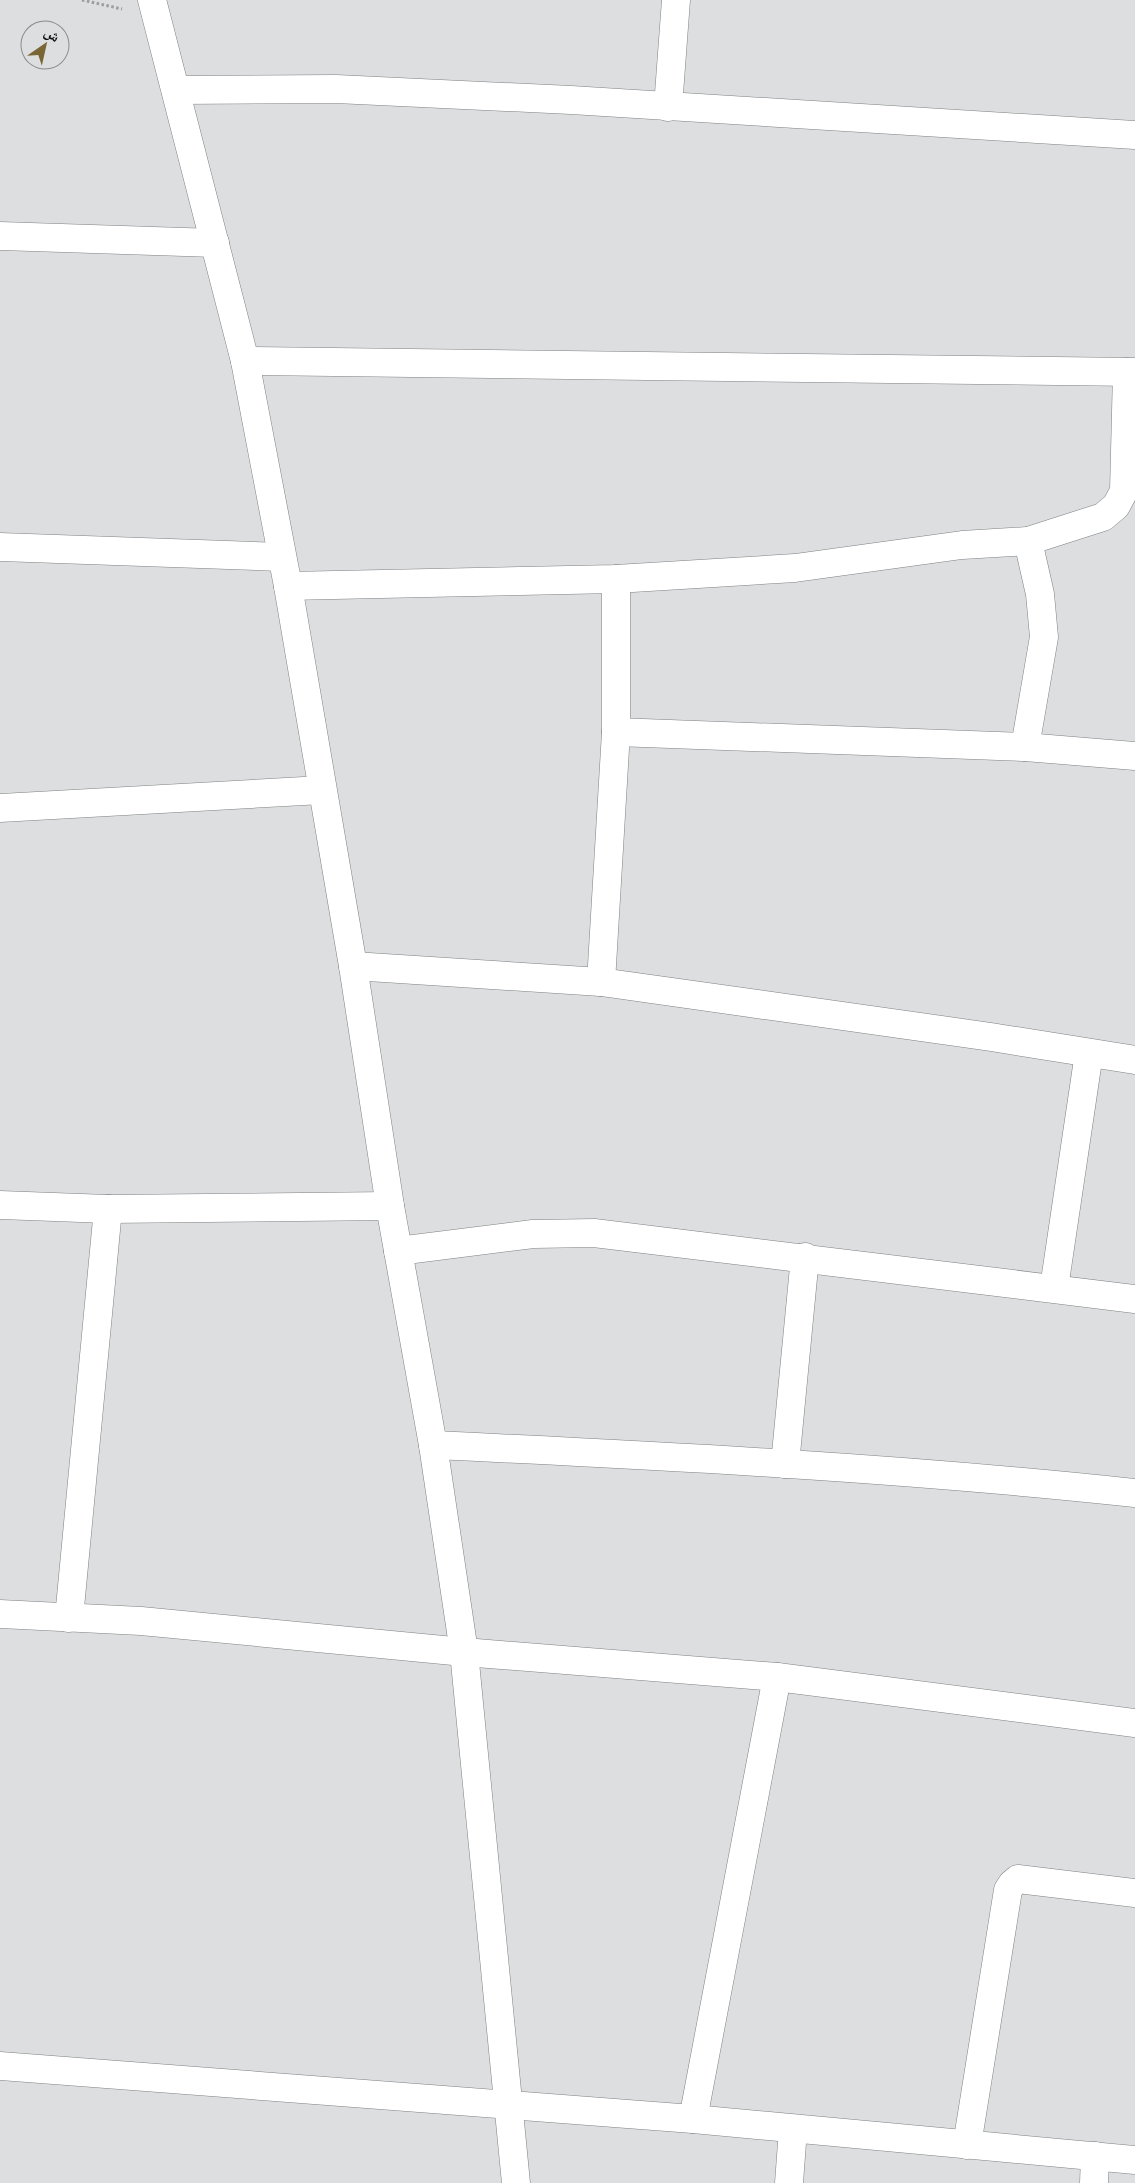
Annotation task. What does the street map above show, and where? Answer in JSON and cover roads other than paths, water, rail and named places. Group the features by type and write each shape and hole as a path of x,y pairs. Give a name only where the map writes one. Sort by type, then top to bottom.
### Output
{"street":[{"path":"668,107 676,0"},
{"path":"153,8 176,90 245,361 288,586 353,966 390,1206 433,1445 464,1652 516,2183"},
{"path":"176,90 336,89 571,100 1135,135"},
{"path":"0,236 215,243"},
{"path":"245,361 1131,372 1124,490 1116,506 1103,517 1028,540 962,545 795,568 616,579 288,586"},
{"path":"1025,747 1044,637 1040,594 1028,540"},
{"path":"0,547 281,557"},
{"path":"601,982 616,732 616,579"},
{"path":"616,732 1025,747 1135,756"},
{"path":"0,808 322,790"},
{"path":"353,966 601,982 1135,1060"},
{"path":"1054,1288 1089,1053"},
{"path":"0,1206 108,1209 390,1206"},
{"path":"70,1618 108,1209"},
{"path":"398,1251 533,1234 594,1233 1135,1299"},
{"path":"785,1464 805,1258"},
{"path":"433,1445 680,1456 1008,1479 1135,1493"},
{"path":"0,1614 141,1621 464,1652 777,1677 1135,1723"},
{"path":"693,2119 777,1677"},
{"path":"966,2145 1008,1890 1012,1884 1018,1879 1135,1894"},
{"path":"0,2066 693,2119 1135,2160"},
{"path":"789,2183 793,2129"},
{"path":"1094,2183 1095,2156"}]}
